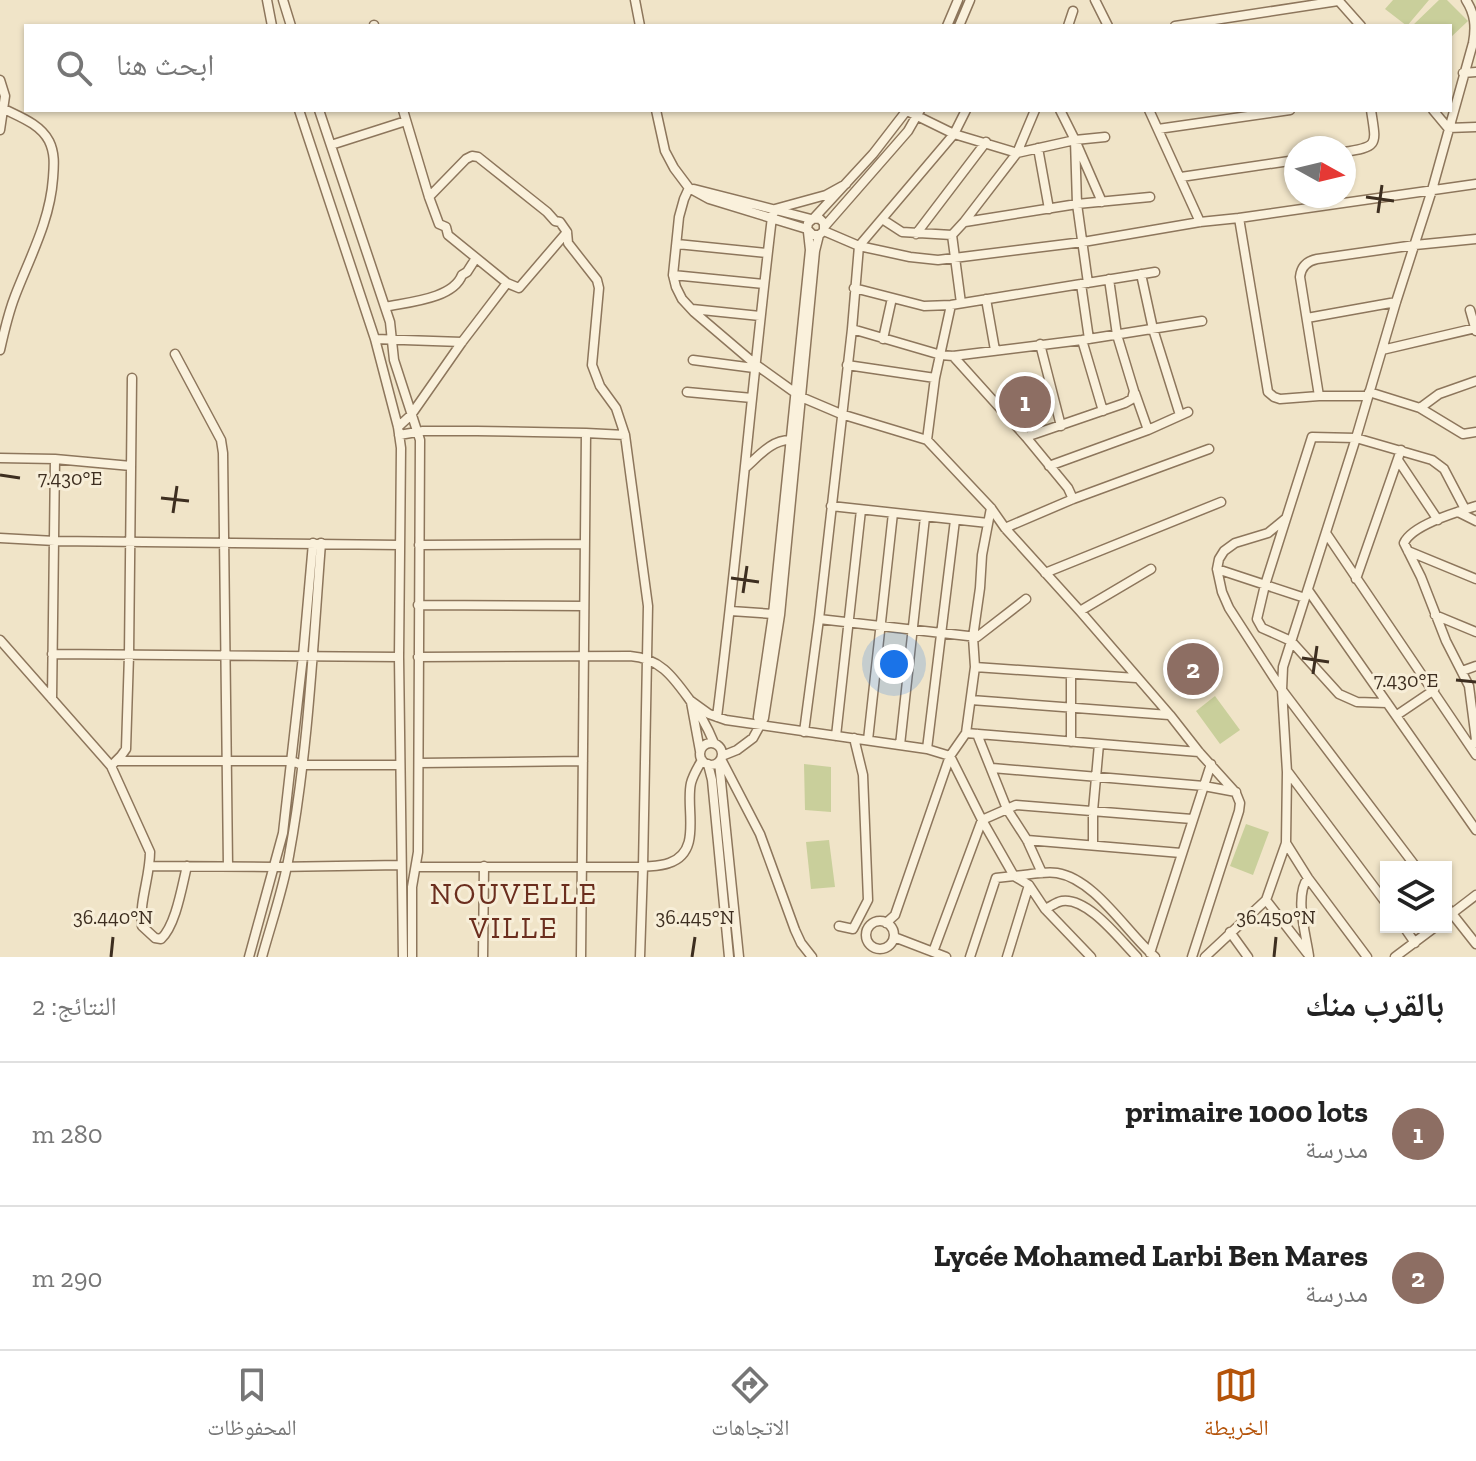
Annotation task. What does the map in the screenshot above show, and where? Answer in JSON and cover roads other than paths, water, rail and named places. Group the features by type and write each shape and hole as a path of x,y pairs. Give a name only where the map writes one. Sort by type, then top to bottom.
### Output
{"street":[{"path":"272,24 267,1 284,0 290,24"},
{"path":"635,0 640,24"},
{"path":"948,24 958,0"},
{"path":"960,24 970,0"},
{"path":"1095,0 1107,24"},
{"path":"1188,24 1338,0 1359,24"},
{"path":"1205,957 1266,900 1286,843 1283,667 1432,190 1475,34 1473,14 1466,0"},
{"path":"1069,24 1073,11"},
{"path":"1463,73 1476,72"},
{"path":"0,80 5,96 0,130"},
{"path":"0,350 13,300 48,214 54,160 50,142 39,128 4,109"},
{"path":"300,112 375,339 399,431 399,765 403,957"},
{"path":"320,112 390,322 394,360 420,443 419,763 416,866 412,887 412,957"},
{"path":"404,112 439,224 446,227 448,235 507,283 519,288 567,232"},
{"path":"656,112 665,151 689,188 773,213 813,235 823,231 859,246 925,259 955,260 1476,184"},
{"path":"703,759 721,759 737,750 753,738 764,718 780,615 810,250 808,223 890,134 906,112"},
{"path":"804,732 859,246 954,134 965,112"},
{"path":"882,219 902,232 952,235 1017,153 1034,112"},
{"path":"1061,112 1102,202"},
{"path":"1150,112 1200,222"},
{"path":"1158,129 1276,112"},
{"path":"1356,150 1373,144 1375,136 1371,112"},
{"path":"1435,112 1448,128"},
{"path":"760,726 758,718 773,614 790,440 815,251 823,231 918,114 954,134 1017,153 1075,140 1105,137"},
{"path":"331,145 406,121"},
{"path":"1448,128 1476,127"},
{"path":"1075,140 1086,340 1103,411"},
{"path":"916,234 986,142"},
{"path":"1038,148 1049,209"},
{"path":"429,197 466,159 478,157 560,222 567,232 568,243 597,280 599,288 592,365 600,386 616,408 625,435 648,606 640,957"},
{"path":"1181,177 1284,162"},
{"path":"773,213 826,195 846,184"},
{"path":"689,188 681,207 673,275 682,299 691,309 755,366 798,395 841,414 927,440 991,508 1005,528 1236,793 1239,811 1192,957"},
{"path":"964,222 1077,204 1150,197"},
{"path":"773,213 823,221 823,231"},
{"path":"717,717 773,213"},
{"path":"1239,218 1267,389 1274,397 1368,394 1420,408 1463,434 1476,432"},
{"path":"952,235 961,303"},
{"path":"1319,396 1300,277 1307,263 1415,245 1476,239"},
{"path":"677,244 767,253"},
{"path":"385,307 440,295 459,284 462,275 476,258"},
{"path":"854,288 924,306 951,305 1155,272"},
{"path":"1049,466 1184,414 1153,329 1141,274"},
{"path":"673,275 764,284"},
{"path":"1109,279 1117,335 1148,430"},
{"path":"399,431 507,283"},
{"path":"883,339 892,298"},
{"path":"986,299 995,350"},
{"path":"1307,318 1396,302"},
{"path":"927,440 935,378 951,305"},
{"path":"691,309 760,316"},
{"path":"1382,350 1476,329 1470,310"},
{"path":"852,329 953,356 1086,340 1202,321"},
{"path":"375,339 462,342"},
{"path":"1040,344 1061,426"},
{"path":"175,354 221,440 223,453 228,866"},
{"path":"953,356 1026,437 1068,488 1073,499"},
{"path":"693,360 755,366"},
{"path":"847,365 935,378"},
{"path":"114,763 126,749 132,378"},
{"path":"1420,408 1439,394 1476,381"},
{"path":"1026,437 1132,399 1134,391"},
{"path":"687,392 752,398"},
{"path":"399,431 625,435"},
{"path":"581,957 586,433"},
{"path":"1387,703 1357,702 1339,694 1291,641 1262,628 1256,616 1312,437 1356,438 1423,456 1439,464 1447,474 1462,511 1476,521"},
{"path":"745,469 774,443 790,440"},
{"path":"1005,528 1073,499 1209,449"},
{"path":"1356,579 1401,450"},
{"path":"0,458 131,466"},
{"path":"52,700 55,459"},
{"path":"1398,460 1438,520"},
{"path":"1045,573 1221,502"},
{"path":"831,506 988,523"},
{"path":"1475,746 1472,688 1434,615 1421,577 1404,543 1408,535 1476,506"},
{"path":"886,923 895,915 950,756 966,733 975,667 973,637 982,555 991,508"},
{"path":"836,736 861,510"},
{"path":"868,740 893,513"},
{"path":"900,745 925,517"},
{"path":"1286,517 1268,533 1229,546 1219,559 1217,569 1222,592 1282,690 1411,861"},
{"path":"927,749 955,520"},
{"path":"1326,533 1475,746"},
{"path":"0,538 400,545"},
{"path":"262,957 287,866 302,765 317,543"},
{"path":"419,545 584,544"},
{"path":"1408,551 1476,579"},
{"path":"1080,611 1151,569"},
{"path":"1217,569 1265,585 1307,594 1397,715 1476,830"},
{"path":"819,619 977,637 1026,599"},
{"path":"418,605 584,606"},
{"path":"731,611 773,614"},
{"path":"1434,615 1476,632"},
{"path":"0,640 52,700 114,763 150,852 141,917 142,926 155,938 165,936 170,925 187,866"},
{"path":"399,656 408,646 418,657"},
{"path":"52,654 399,656 408,664 418,657 630,656 647,659 667,670 720,746 739,957"},
{"path":"249,957 283,833 307,656"},
{"path":"1462,671 1476,666"},
{"path":"975,667 1136,678"},
{"path":"1071,674 1071,742"},
{"path":"1397,715 1434,690"},
{"path":"971,700 1170,715"},
{"path":"691,701 717,717 734,721 927,749 950,756 1014,876 1029,885 1045,909 1091,957"},
{"path":"691,701 713,794 729,957"},
{"path":"715,743 717,729 734,721"},
{"path":"966,733 1199,752"},
{"path":"977,734 1007,809 1027,840 1042,873"},
{"path":"839,926 853,929 868,900 863,775 854,738"},
{"path":"401,863 408,872 416,866 643,867 668,863 684,853 691,832 692,779 703,759 705,745 715,743"},
{"path":"1093,844 1099,744"},
{"path":"721,759 760,834 795,930 812,957"},
{"path":"114,763 228,760 292,761 302,765 399,765"},
{"path":"419,763 583,761"},
{"path":"1152,955 1211,764"},
{"path":"992,768 1204,786 1236,793"},
{"path":"1287,772 1380,895"},
{"path":"933,952 982,820 1016,805 1192,819"},
{"path":"1027,840 1181,853"},
{"path":"1286,843 1367,957"},
{"path":"150,866 274,867 401,863 410,855 416,866"},
{"path":"483,957 484,866"},
{"path":"970,957 996,878 1042,873 1069,876 1091,891 1152,955"},
{"path":"1308,878 1301,896 1310,956"},
{"path":"1007,957 1029,885"},
{"path":"1452,910 1476,895"},
{"path":"1266,900 1310,956"},
{"path":"1045,909 1061,901 1082,905 1137,957"},
{"path":"861,916 868,928 867,937 871,945 884,952 894,937 892,928 886,923 877,922 868,928"},
{"path":"1452,917 1476,944"},
{"path":"1230,932 1248,957"},
{"path":"1408,933 1415,943"},
{"path":"1395,957 1428,933"},
{"path":"894,937 946,957"}],"place":[{"name":"primaire 1000 lots","path":"1025,402"},
{"name":"Lycée Mohamed Larbi Ben Mares","path":"1193,669"}],"district":[{"name":"NOUVELLE VILLE","path":"514,911"}]}
